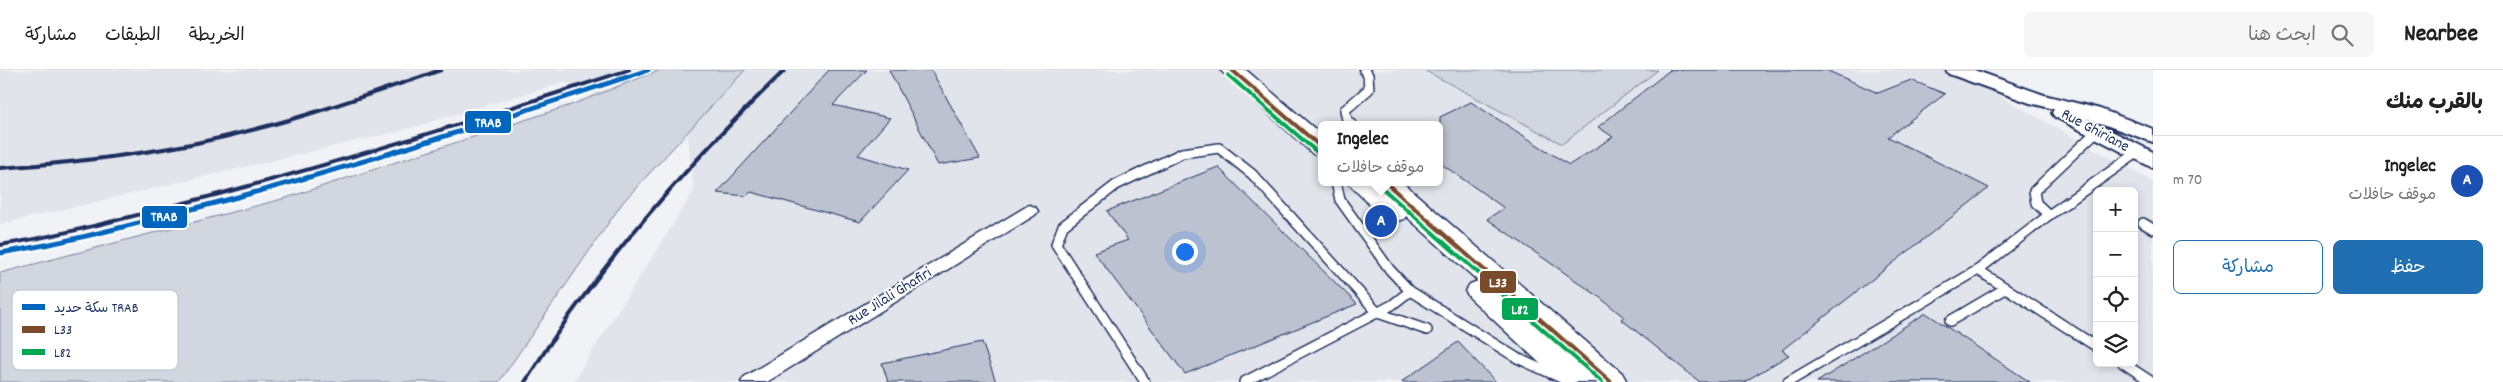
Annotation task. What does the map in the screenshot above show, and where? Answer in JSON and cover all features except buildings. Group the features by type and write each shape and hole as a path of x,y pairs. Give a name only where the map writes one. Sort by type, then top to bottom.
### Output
{"main road":[{"path":"1232,70 1318,145"},
{"path":"1256,70 1318,124"},
{"path":"1364,186 1580,382"},
{"path":"1390,186 1611,382"}],"street":[{"name":"Rue Ghiriane","path":"1956,70 2037,99 2075,107 2153,136"},
{"name":"Rue Ghiriane","path":"2037,99 2145,157"},
{"name":"Rue Jilali Ghafiri","path":"751,382 1030,211"}],"lane":[{"path":"1349,121 1346,110 1369,89 1368,75 1364,70"},
{"path":"2049,215 2036,203 2034,192 2096,132"},
{"path":"1145,382 1056,244 1063,226 1116,185 1182,154 1219,148 1252,174 1378,312 1427,330"},
{"path":"1788,382 1978,270 2049,215 2145,157"},
{"path":"1337,186 1340,200 1390,270 1410,291 1517,358 1570,382"},
{"path":"2143,223 2153,229"},
{"path":"1978,270 2093,343"},
{"path":"1950,321 2006,288"},
{"path":"1244,382 1392,305 1410,291"},
{"path":"2129,367 2152,382"}],"shaded area":[{"path":"0,70 1954,70 2153,182 2153,382 573,382 694,191 687,132 565,82 400,131 0,224"},
{"path":"660,70 745,70 623,202 499,382 0,382 0,273 286,198 571,105"},
{"path":"1424,70 1658,70 1562,144"}],"railway":[{"path":"0,168 64,163 127,155 221,138 300,117 441,70"},
{"path":"0,245 94,226 299,172 629,70"},
{"path":"525,382 583,297 646,218 713,143 785,70"}],"rail line":[{"name":"TRAB","path":"0,253 44,246 87,236 293,182 471,128 648,70"}],"transit line":[{"name":"L33","path":"1232,70 1318,145"},
{"name":"L82","path":"1228,75 1318,153"},
{"name":"L33","path":"1390,186 1611,382"},
{"name":"L82","path":"1381,187 1602,382"}],"place":[{"name":"Ingelec","path":"1381,221"}]}
